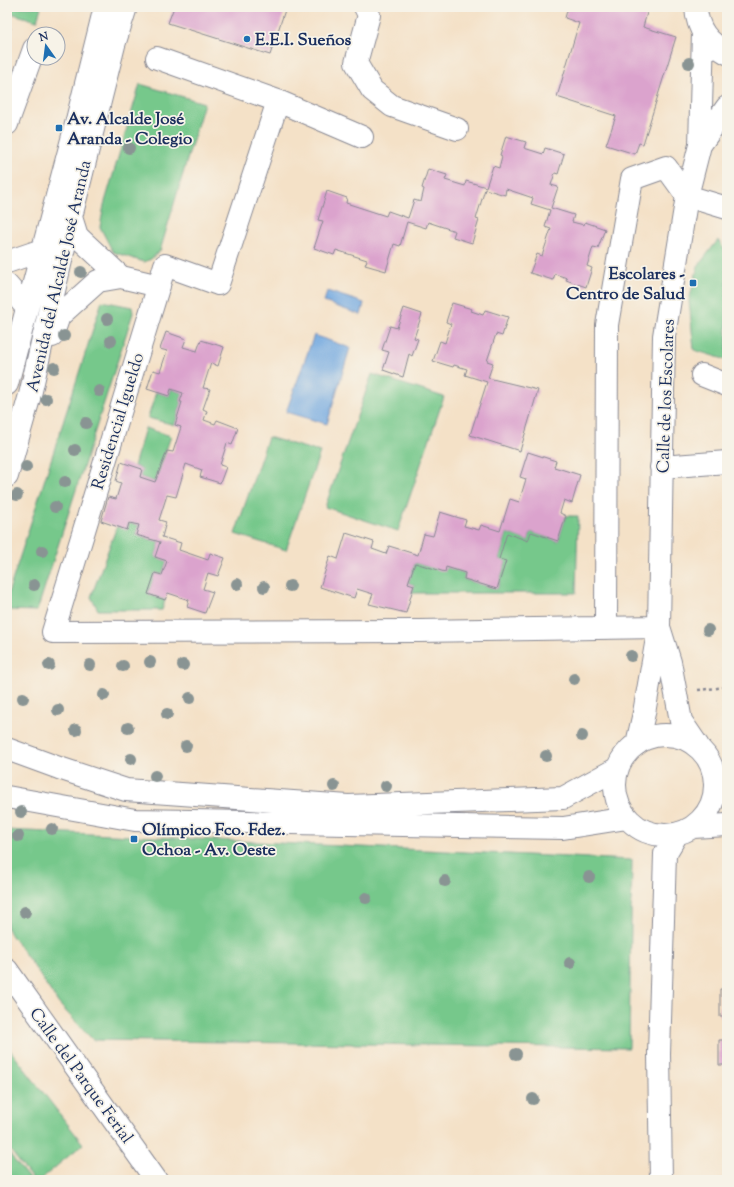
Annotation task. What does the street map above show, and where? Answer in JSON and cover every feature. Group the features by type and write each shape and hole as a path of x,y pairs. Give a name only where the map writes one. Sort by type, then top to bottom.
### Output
{"street":[{"name":"Avenida del Alcalde José Aranda","path":"7,384 13,338 27,308 105,7"},
{"name":"Avenida del Alcalde José Aranda","path":"7,476 30,395 71,217 114,45 126,7"},
{"path":"365,7 370,15 356,63 372,90 392,106 457,129"},
{"path":"696,7 702,32 713,44 727,53"},
{"name":"Calle de los Escolares","path":"637,744 644,713 658,627 664,336 687,196 700,145 702,32"},
{"path":"158,58 278,101 362,137"},
{"path":"7,124 28,66"},
{"name":"Residencial Igueldo","path":"278,101 218,284 165,265 53,632 411,631 606,627"},
{"name":"Calle de los Escolares","path":"700,145 727,107"},
{"path":"658,627 606,627 608,325 632,179 666,166 687,196 727,208"},
{"path":"71,217 77,236 120,277"},
{"path":"7,262 42,250"},
{"path":"30,395 59,316 98,281 120,277 159,286"},
{"path":"7,285 27,308"},
{"path":"702,375 727,385"},
{"path":"661,467 727,462"},
{"name":"Calle de los Escolares","path":"658,627 670,662 681,721 700,749"},
{"path":"661,1180 659,1054 665,854 685,831 706,815 721,782 710,762 700,749 689,740 676,736 662,735 649,738 637,744 625,754 618,768 615,781 616,795 620,807 627,818 641,830 659,835 685,831 727,825"},
{"path":"7,749 126,790 348,806 563,798 618,768"},
{"path":"7,797 135,820 563,828 627,818"},
{"name":"Calle del Parque Ferial","path":"7,970 156,1180"}],"path":[{"path":"676,693 727,687"}],"green space":[{"path":"7,7 41,7 37,21 7,12"},
{"path":"140,84 204,103 160,251 151,259 144,262 113,252 100,227 104,205"},
{"path":"718,240 727,253 727,360 694,350 689,301 698,266"},
{"path":"102,301 132,307 133,313 37,611 7,610 7,597"},
{"path":"372,374 444,397 398,531 325,507"},
{"path":"171,389 183,393 180,402 182,402 175,425 148,418 156,392 169,396"},
{"path":"145,428 171,436 155,482 140,477 142,469 134,466"},
{"path":"268,437 320,452 286,550 235,534"},
{"path":"566,516 578,516 576,593 412,593 414,585 408,583 415,563 445,571 446,567 465,573 464,579 497,589 506,562 499,559 507,533 528,541 531,532 558,541"},
{"path":"129,523 139,525 136,535 160,542 155,557 167,561 162,575 155,573 148,594 165,600 162,610 98,610 91,597 117,526 127,529"},
{"path":"7,830 632,860 629,1048 93,1040 59,1004 7,929"},
{"path":"7,1046 83,1144 40,1180 33,1180 7,1146"},
{"path":"7,1151 30,1180 7,1180"}],"water":[{"path":"327,291 364,303 361,315 324,302"},
{"path":"314,335 350,348 327,424 286,412"}],"building":[{"name":"E.E.I. Sueños","path":"174,7 286,7 270,55 168,23"},
{"path":"568,7 641,7 648,9 643,27 676,37 643,144 639,143 635,154 606,145 616,116 557,97 579,23 565,18"},
{"path":"7,26 11,28 7,39"},
{"path":"506,136 526,142 524,148 543,154 545,148 564,154 558,174 555,173 551,185 558,187 551,208 574,215 572,222 584,225 585,222 605,229 598,248 593,247 587,266 592,268 586,287 566,280 567,278 555,274 553,280 530,273 537,254 542,256 551,229 545,227 550,210 531,204 533,198 506,189 505,195 485,189 476,219 479,220 472,243 453,237 455,231 428,222 426,228 407,222 400,246 394,244 386,271 365,265 367,260 336,250 334,255 314,248 323,221 318,220 327,191 347,198 346,203 386,216 388,211 408,218 414,200 421,202 424,189 422,188 428,169 447,175 445,180 465,186 466,181 486,187 493,166 499,168 502,156 500,155"},
{"path":"452,303 472,309 471,311 483,315 485,310 508,317 502,336 496,334 487,361 493,363 488,378 538,390 520,451 470,435 487,382 465,375 467,369 454,365 453,367 433,361 440,341 445,343 451,324 446,322"},
{"path":"404,308 422,314 414,338 418,339 412,356 409,354 403,377 383,370 389,352 382,350 390,326 397,328"},
{"path":"166,332 186,339 183,347 197,351 201,340 224,347 218,366 211,363 203,388 210,389 203,409 207,411 204,420 215,424 217,420 238,428 232,445 227,443 220,465 226,467 220,483 200,477 202,470 186,464 176,497 167,495 159,520 166,522 162,537 181,543 179,550 208,560 210,553 225,558 218,576 208,573 203,589 213,592 205,613 187,607 189,600 168,593 165,600 148,594 155,573 162,575 167,561 155,557 160,542 136,535 139,525 129,523 127,530 101,521 108,497 116,499 121,483 116,481 121,462 142,469 140,477 155,482 167,451 173,452 181,427 175,425 182,402 180,402 183,393 171,389 169,396 147,389 153,370 160,372 167,351 160,349"},
{"path":"528,452 556,461 554,467 580,475 572,503 564,500 560,513 566,516 558,541 531,532 528,541 507,533 499,559 506,561 497,589 464,579 465,573 446,567 445,572 415,563 408,583 414,585 406,613 369,604 373,594 357,589 354,598 320,587 330,556 338,559 346,533 374,542 372,549 386,554 389,546 418,555 424,534 433,536 440,512 466,520 464,526 479,530 481,525 500,531 510,499 519,502 526,479 520,477"},
{"path":"720,989 727,989 727,1017 720,1017"},
{"path":"719,1040 727,1040 727,1065 719,1065"}],"place":[{"name":"E.E.I. Sueños","path":"247,39"},
{"name":"Av. Alcalde José Aranda - Colegio","path":"59,128"},
{"name":"Escolares - Centro de Salud","path":"693,283"},
{"name":"Olímpico Fco. Fdez. Ochoa - Av. Oeste","path":"134,839"}]}
